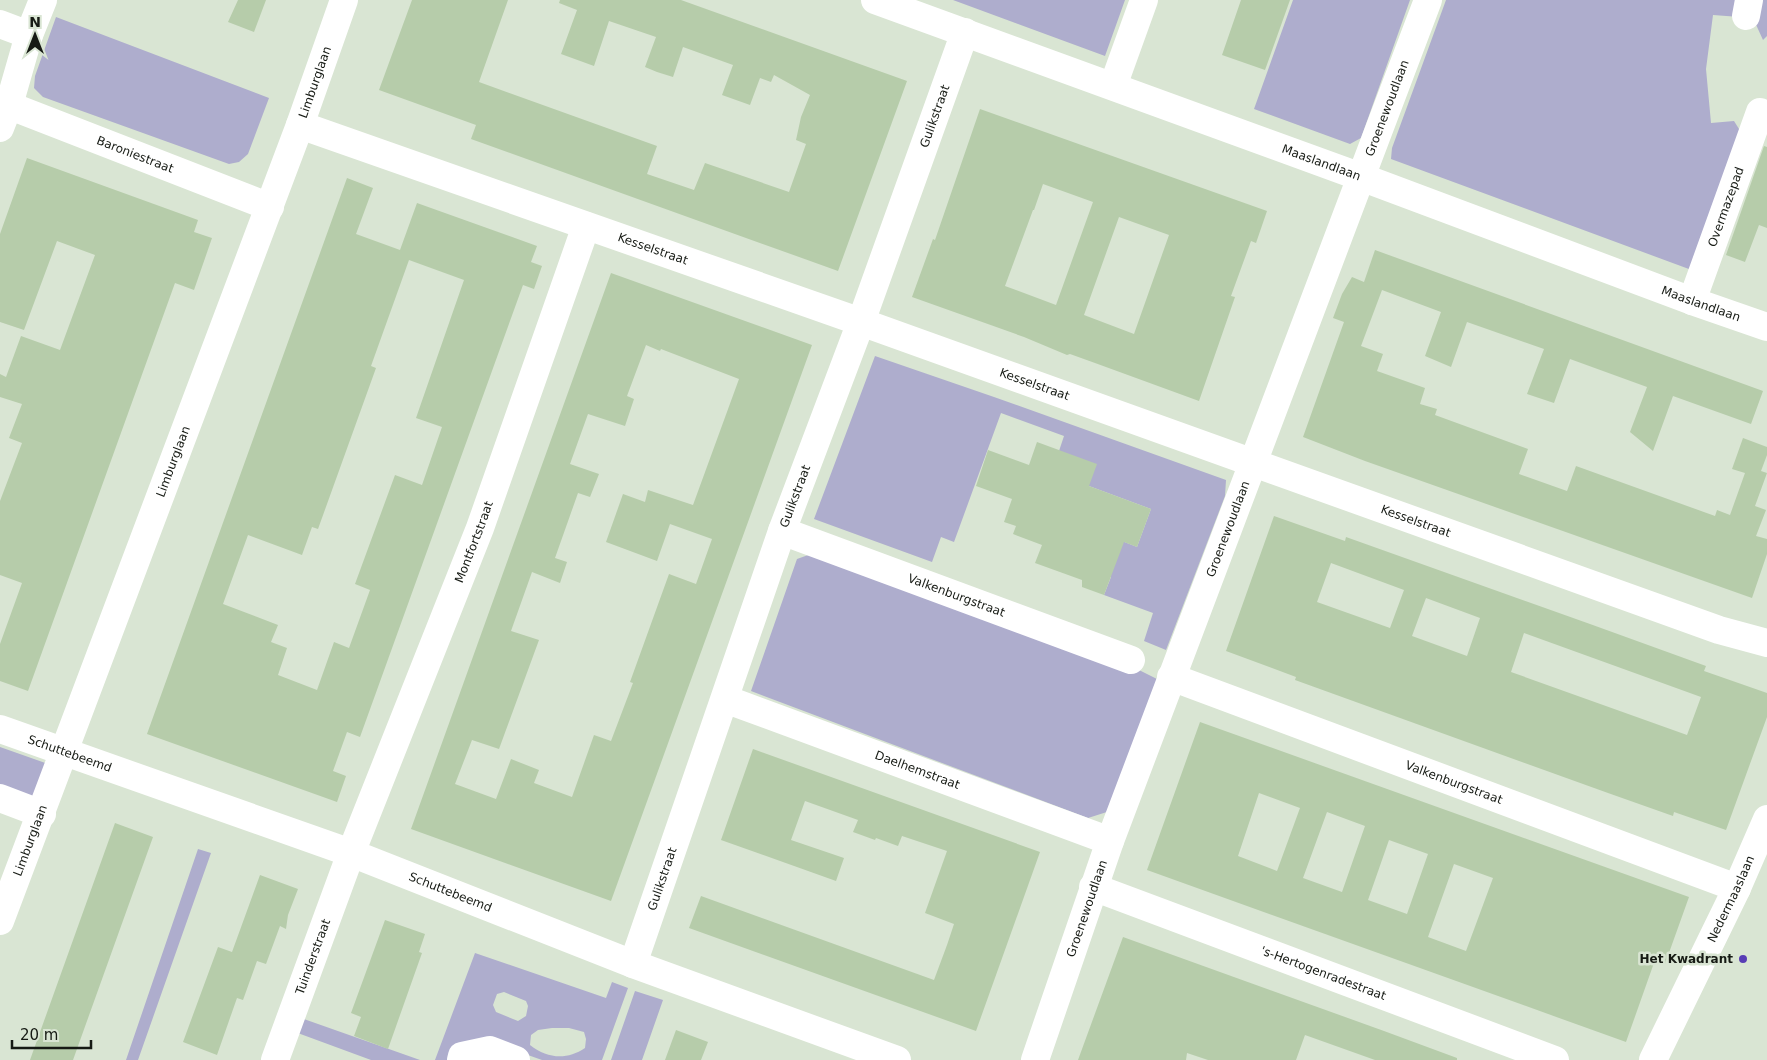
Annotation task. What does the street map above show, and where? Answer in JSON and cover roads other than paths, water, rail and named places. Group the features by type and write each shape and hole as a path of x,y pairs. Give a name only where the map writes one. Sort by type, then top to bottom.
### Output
{"street":[{"path":"3,112 43,0"},
{"name":"Limburglaan","path":"0,921 270,207 344,0"},
{"name":"Maaslandlaan","path":"876,0 1767,327"},
{"path":"1113,86 1144,0"},
{"name":"Groenewoudlaan","path":"1035,1060 1093,887 1171,676 1254,464 1428,0"},
{"path":"0,24 29,35"},
{"name":"Gulikstraat","path":"633,964 782,531 861,322 965,32"},
{"name":"Baroniestraat","path":"3,112 270,207"},
{"name":"Overmazepad","path":"1692,301 1760,112"},
{"name":"Kesselstraat","path":"300,125 861,322 1719,630 1767,643"},
{"name":"Montfortstraat","path":"351,853 480,528 586,226"},
{"name":"Valkenburgstraat","path":"782,531 1131,660"},
{"name":"Valkenburgstraat","path":"1171,676 1737,888"},
{"name":"Daelhemstraat","path":"725,699 1110,841"},
{"name":"Schuttebeemd","path":"0,729 351,853 633,964 898,1060"},
{"path":"0,798 42,814"},
{"name":"Nedermaaslaan","path":"1653,1060 1737,888 1767,819"},
{"name":"Tuinderstraat","path":"275,1060 351,853"},
{"name":"'s-Hertogenradestraat","path":"1093,887 1555,1060"},
{"path":"461,1060 462,1056 490,1050 516,1060"}],"place":[{"name":"Het Kwadrant","path":"1743,959"}]}
